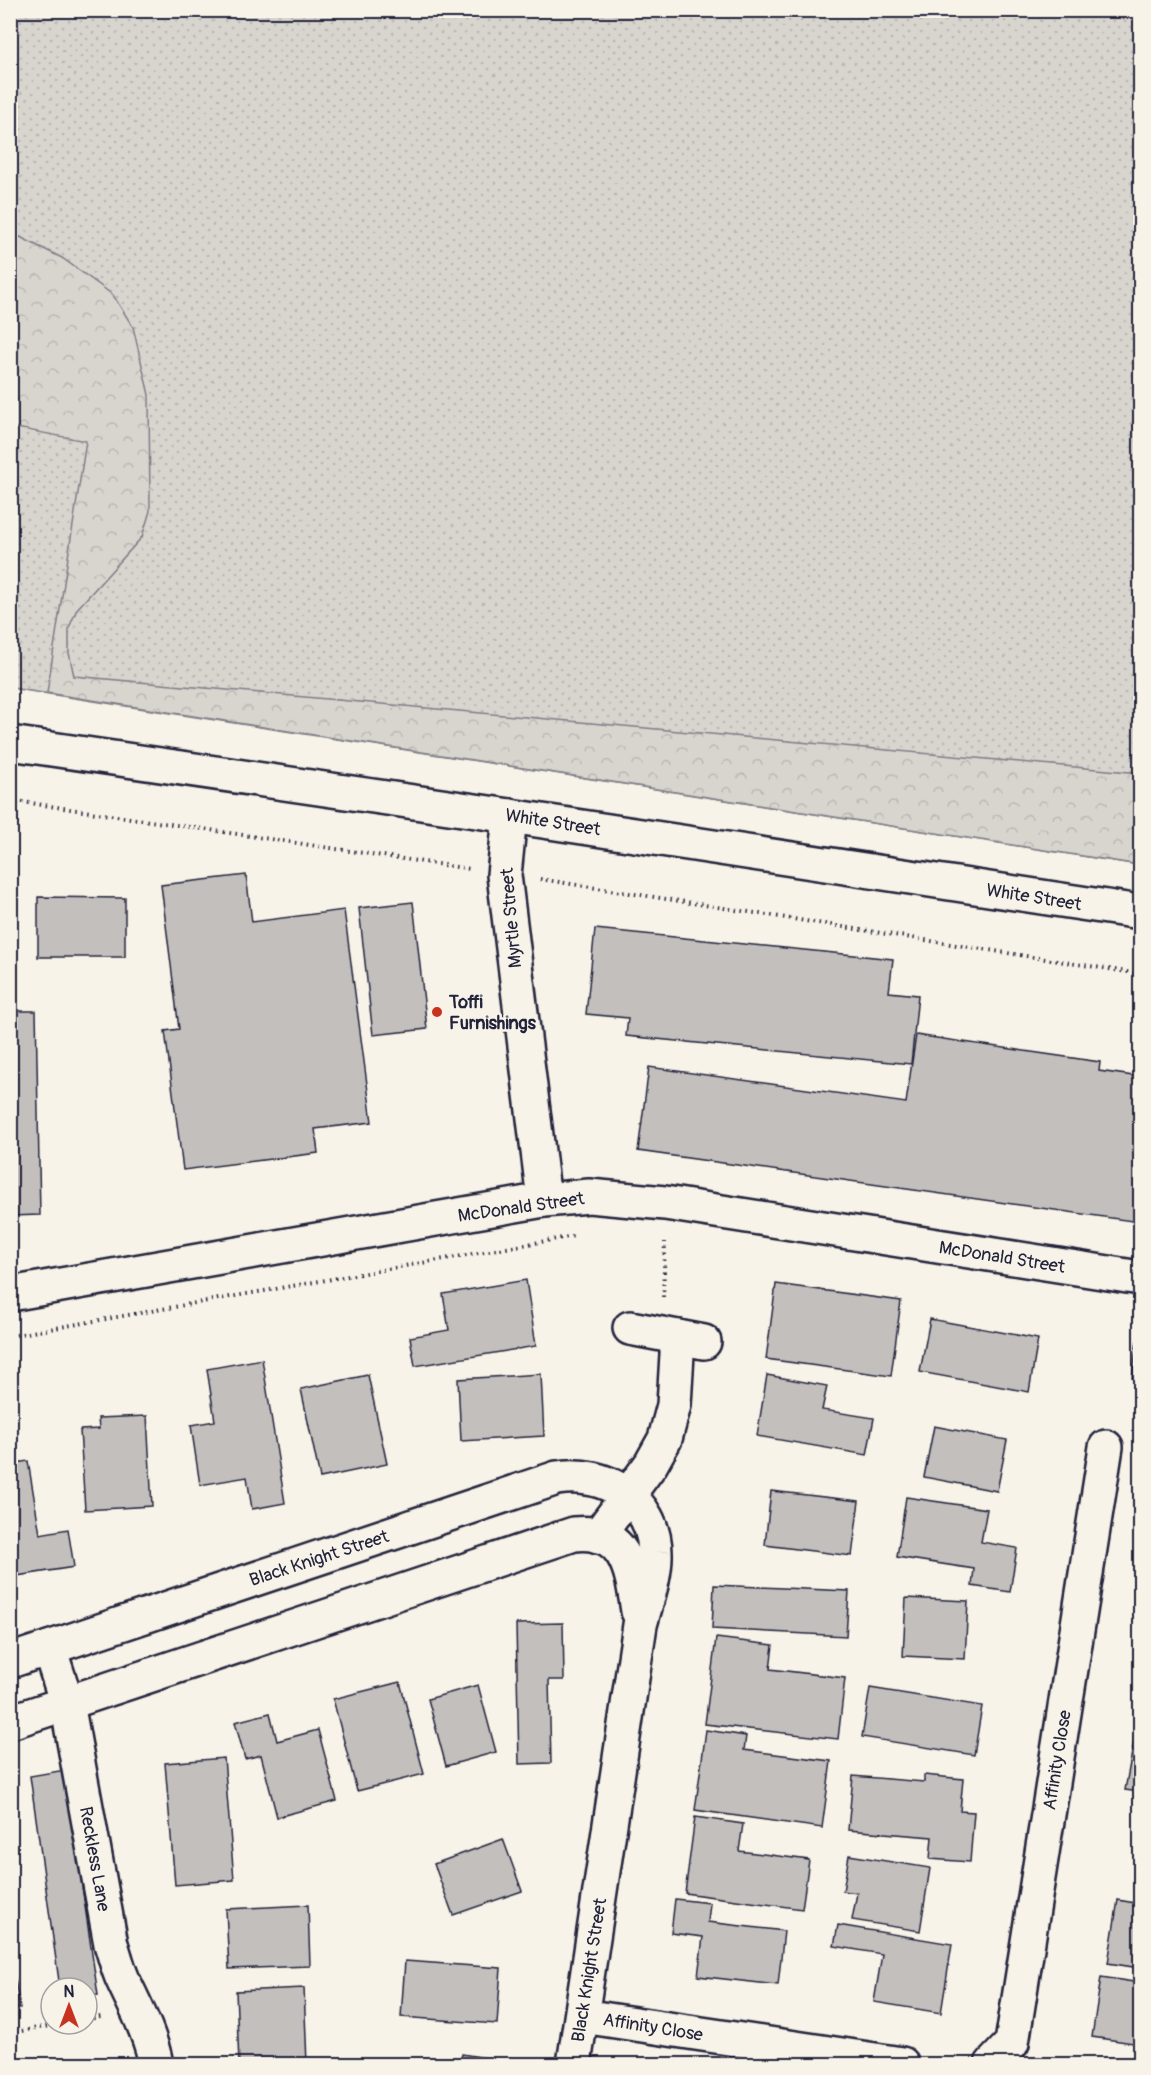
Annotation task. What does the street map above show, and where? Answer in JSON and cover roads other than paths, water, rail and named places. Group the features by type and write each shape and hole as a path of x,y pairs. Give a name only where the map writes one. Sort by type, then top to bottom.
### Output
{"street":[{"name":"White Street","path":"10,743 1140,912"},
{"name":"Myrtle Street","path":"510,816 504,874 544,1200"},
{"name":"White Street","path":"1096,906 1140,919"},
{"name":"McDonald Street","path":"10,1294 544,1200 589,1196 665,1203 1140,1278"},
{"path":"10,1722 561,1537 578,1534 598,1536 651,1464 669,1429 674,1405 681,1338 630,1328"},
{"name":"Affinity Close","path":"992,2064 1012,2043 1106,1447"},
{"name":"Black Knight Street","path":"10,1660 557,1478 576,1476 593,1478 628,1494 646,1518 655,1552 654,1567 640,1625 574,2064"},
{"name":"Black Knight Street","path":"598,1536 616,1546 626,1558 632,1575 640,1625"},
{"name":"Reckless Lane","path":"49,1648 67,1703 111,1944 122,1978 139,2010 150,2038 156,2064"},
{"name":"Affinity Close","path":"582,2016 902,2064"}],"place":[{"name":"Toffi Furnishings","path":"437,1012"}]}
